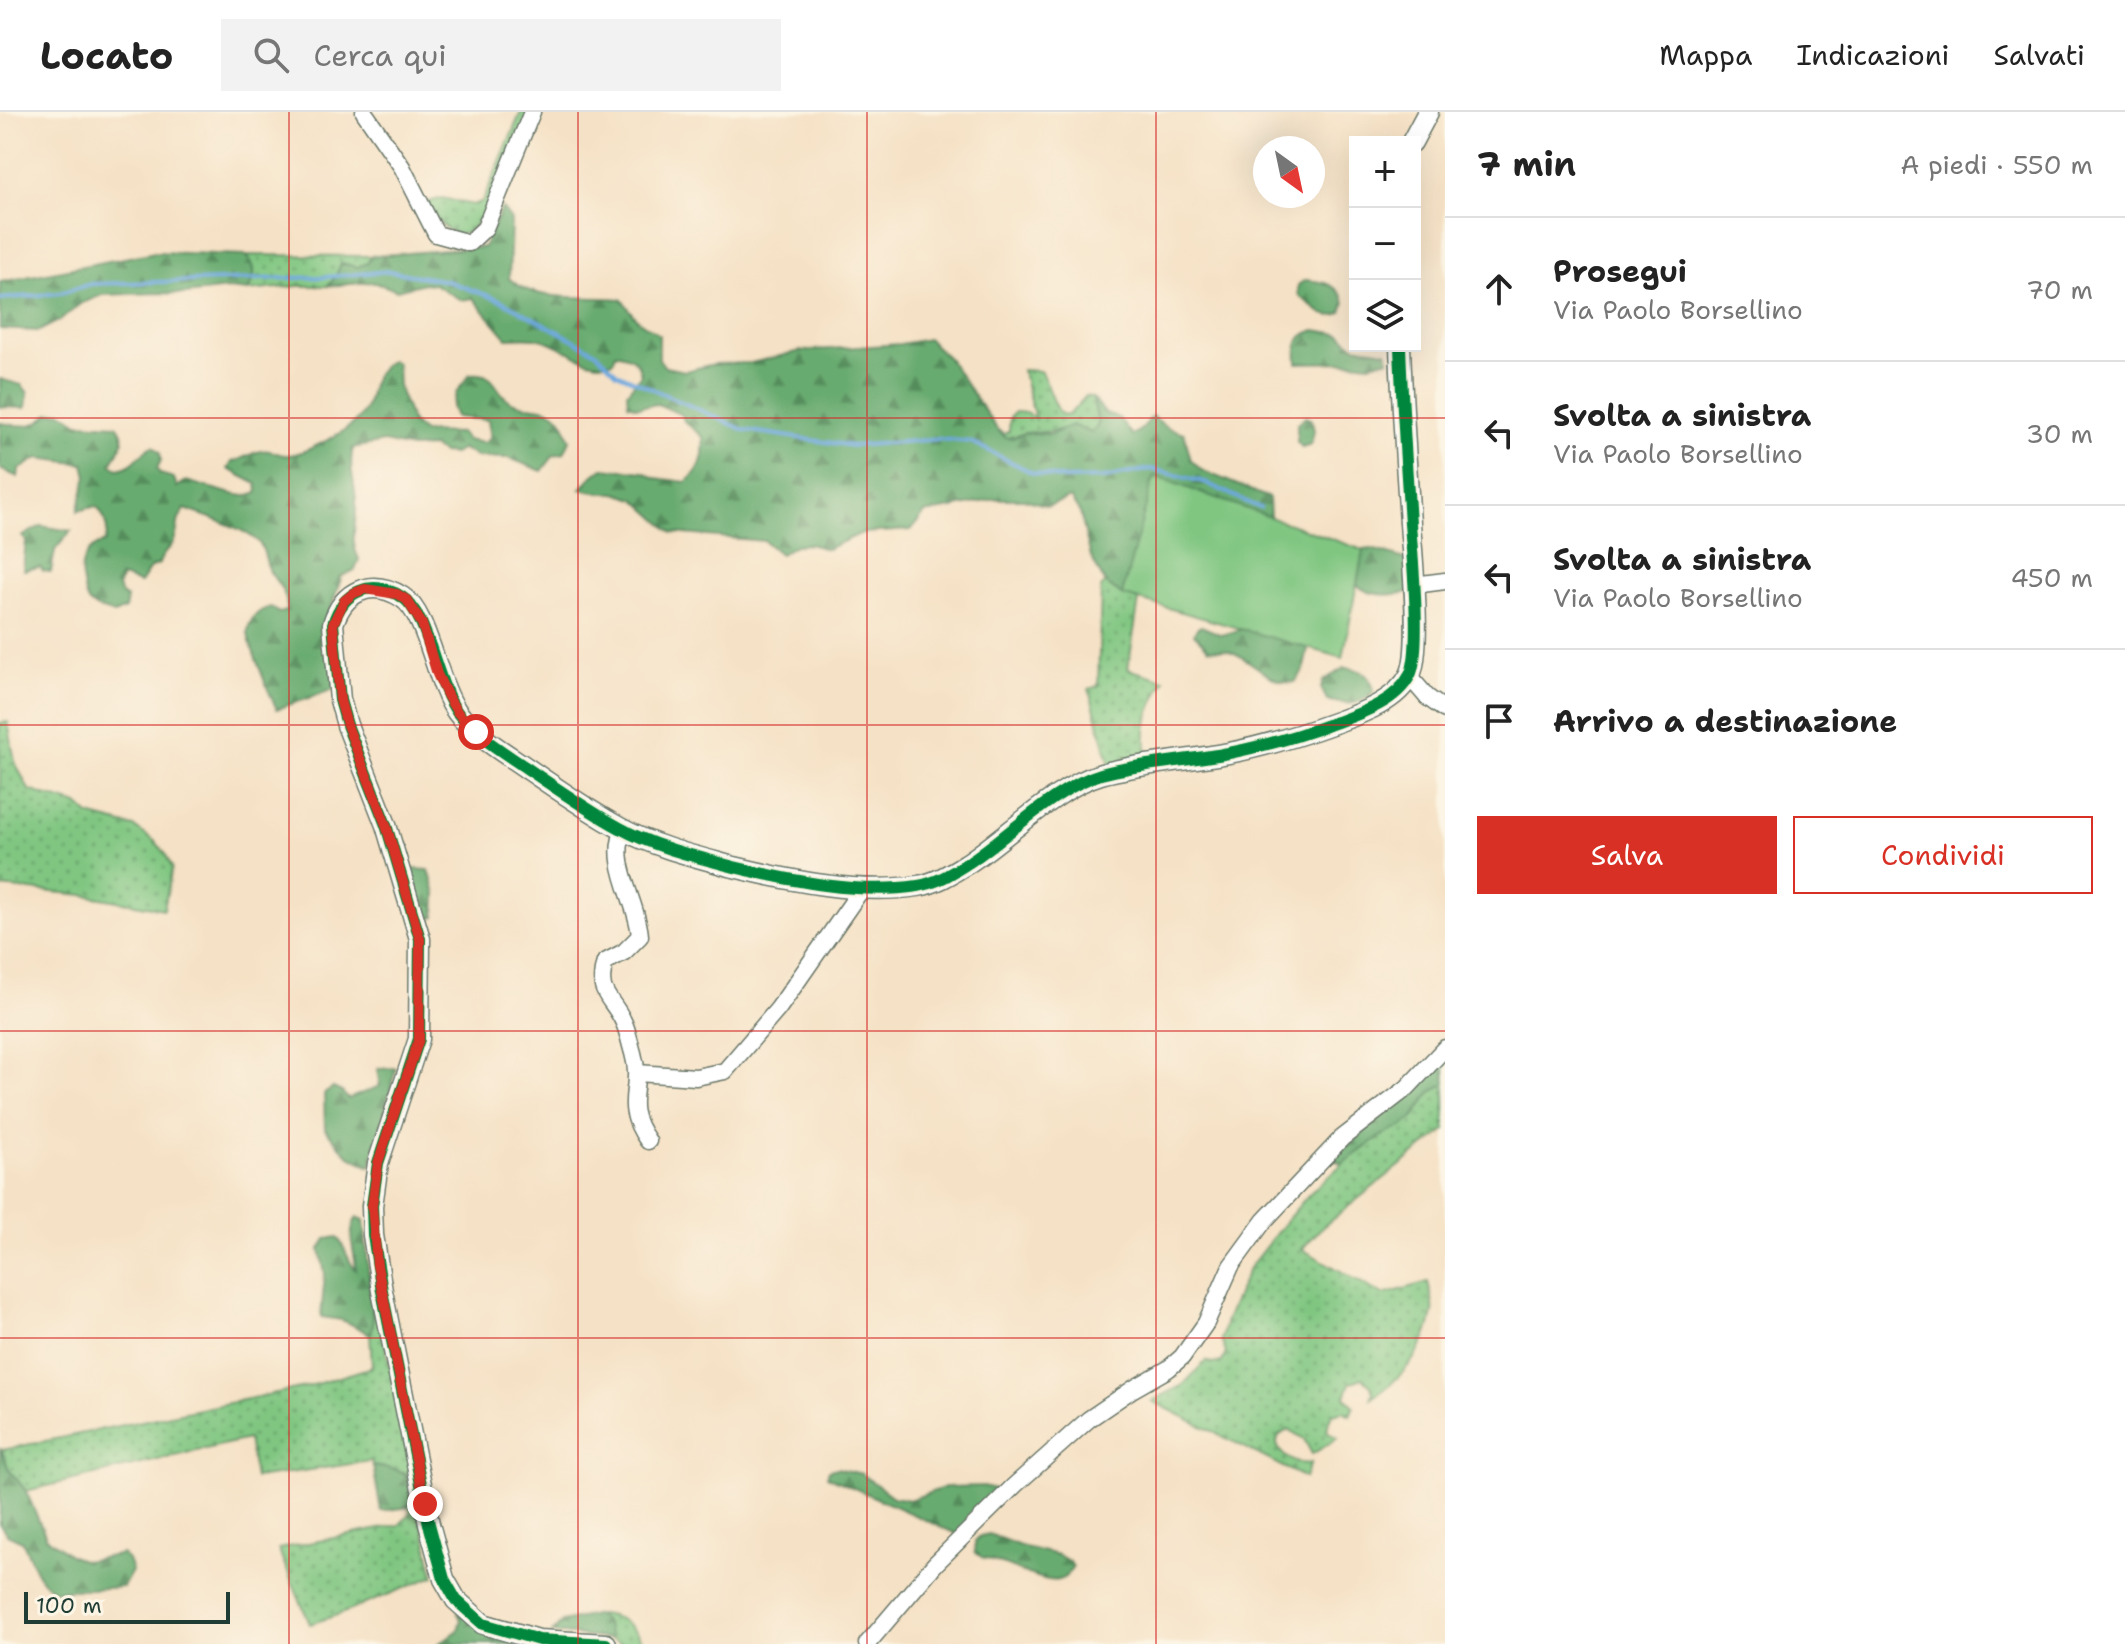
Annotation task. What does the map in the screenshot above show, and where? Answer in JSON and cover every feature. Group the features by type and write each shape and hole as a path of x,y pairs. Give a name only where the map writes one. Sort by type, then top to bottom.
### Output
{"street":[{"path":"364,112 402,167 436,234 469,243 485,228 532,112"},
{"path":"1415,136 1428,112"},
{"path":"606,1644 539,1640 483,1624 456,1600 444,1579 429,1524 379,1278 372,1206 378,1163 419,1039 420,939 386,825 340,700 333,624 344,601 365,589 397,594 407,600 422,624 437,674 458,713 498,748 624,830 733,866 816,883 863,887 919,886 943,880 995,845 1077,782 1105,773 1277,743 1376,706 1409,676 1414,658 1414,585 1400,352"},
{"path":"1414,585 1445,581"},
{"path":"1409,676 1427,697 1445,710"},
{"path":"1427,697 1445,690"},
{"path":"624,830 617,851 635,906 640,936 624,952 605,962 601,979 605,995 624,1022 637,1073 632,1104 635,1119 648,1141"},
{"path":"637,1073 696,1077 725,1071 778,1009 863,887"},
{"path":"867,1644 935,1564 1015,1485 1089,1419 1182,1357 1206,1323 1231,1266 1264,1221 1342,1138 1407,1088 1445,1048"}],"green space":[{"path":"521,112 529,112 490,203 469,231 459,234 449,230 426,205 442,198 473,205 483,201"},
{"path":"502,208 511,220 509,278 532,292 546,295 621,299 637,319 659,335 659,359 665,367 685,371 714,364 751,363 801,351 928,339 948,358 1005,437 1025,433 1051,434 1072,425 1092,433 1098,425 1093,398 1105,413 1119,418 1132,435 1143,428 1152,416 1168,428 1184,433 1191,460 1201,470 1269,498 1270,517 1154,476 1122,595 1105,583 1091,557 1080,513 1070,498 1048,506 1024,499 996,499 925,513 911,530 862,533 827,549 809,544 795,545 780,554 764,541 673,533 635,499 581,489 603,468 644,472 655,478 686,482 701,462 703,437 684,421 682,415 658,404 637,407 628,404 627,392 641,375 633,359 616,353 613,361 595,362 540,339 507,338 473,298 461,300 434,284 424,283 397,290 372,282 328,286 341,263 357,267 368,263 371,256 484,247"},
{"path":"155,252 246,255 254,268 254,277 248,291 228,289 185,294 102,295 80,304 61,320 39,331 0,329 0,282"},
{"path":"246,255 371,256 368,263 357,267 341,263 328,286 248,291 254,273"},
{"path":"1305,280 1324,283 1339,291 1345,302 1342,312 1326,315 1301,298 1298,285"},
{"path":"1315,330 1340,334 1349,341 1349,352 1386,352 1389,359 1370,364 1297,363 1298,342"},
{"path":"391,360 397,364 398,386 413,424 424,432 461,433 466,440 484,443 490,438 488,420 456,417 452,407 456,393 470,374 479,374 490,378 510,401 554,412 562,421 570,440 564,453 554,455 542,471 509,458 477,457 462,449 454,454 442,453 433,447 411,448 384,442 353,448 354,537 359,559 355,570 342,576 331,607 334,689 277,709 248,633 258,613 271,607 279,613 287,611 287,604 259,543 235,527 185,509 179,518 174,541 159,564 150,568 140,583 122,577 118,586 127,599 125,609 114,614 92,605 84,592 82,564 92,549 105,542 107,528 96,506 78,511 87,476 84,464 38,458 19,470 18,477 0,469 0,423 26,426 38,422 49,413 62,412 79,423 117,425 123,440 111,464 118,469 130,465 153,446 160,452 157,469 160,474 174,478 177,487 186,481 245,496 258,492 257,484 228,469 232,462 265,450 292,455 344,430 363,412 377,374"},
{"path":"1022,370 1040,371 1061,414 1069,415 1086,396 1093,398 1098,425 1092,434 1072,425 1054,431 1005,437 1001,432 1009,431 1010,417 1015,412 1026,412 1035,419"},
{"path":"0,379 22,385 28,393 26,408 0,407"},
{"path":"1305,417 1312,420 1314,431 1311,444 1302,447 1297,442 1297,424"},
{"path":"1154,476 1363,550 1343,658 1122,595"},
{"path":"41,526 71,531 55,550 51,572 43,571 40,567 23,570 26,541 23,536"},
{"path":"1372,549 1408,560 1410,592 1375,594 1357,585 1363,550"},
{"path":"1105,583 1122,595 1139,600 1128,669 1165,680 1148,718 1148,759 1110,765 1089,689 1098,686 1101,588"},
{"path":"1201,626 1222,635 1242,629 1308,648 1304,670 1295,682 1278,680 1227,650 1209,649 1194,634"},
{"path":"1344,668 1355,669 1367,676 1374,690 1369,696 1353,703 1327,700 1321,688 1323,681"},
{"path":"8,722 15,762 29,790 78,805 89,815 134,827 156,842 172,868 164,909 84,895 0,887 0,723"},
{"path":"411,869 429,870 436,894 435,917 421,922 419,899"},
{"path":"1445,1053 1445,1084 1430,1093 1414,1117 1342,1164 1334,1160 1337,1154 1407,1094"},
{"path":"396,1068 370,1167 348,1155 325,1129 324,1094 333,1088 348,1099 380,1086 377,1069"},
{"path":"1445,1084 1445,1130 1320,1229 1302,1249 1383,1295 1428,1282 1433,1302 1425,1339 1402,1373 1371,1399 1371,1385 1362,1378 1350,1383 1345,1397 1354,1406 1350,1415 1343,1411 1333,1414 1329,1420 1327,1431 1338,1438 1312,1454 1304,1439 1289,1430 1281,1434 1277,1440 1281,1452 1294,1461 1311,1463 1305,1478 1152,1401 1183,1385 1206,1361 1213,1364 1222,1362 1226,1353 1221,1340 1226,1320 1249,1268 1309,1194 1342,1164 1414,1117 1430,1093"},
{"path":"357,1217 364,1220 373,1324 370,1334 342,1320 321,1317 325,1274 320,1249 326,1239 337,1237 356,1270 352,1230"},
{"path":"370,1274 414,1480 407,1473 373,1466 371,1461 255,1478 248,1439 26,1491 9,1470 2,1450 310,1386 372,1367"},
{"path":"0,1448 9,1470 26,1491 46,1537 71,1556 85,1561 122,1554 132,1571 123,1587 55,1591 43,1581 22,1541 7,1534 0,1525"},
{"path":"373,1466 408,1476 417,1499 403,1508 381,1511"},
{"path":"837,1468 862,1474 893,1497 909,1500 946,1487 984,1486 995,1489 998,1496 961,1536 827,1476 829,1470"},
{"path":"417,1499 434,1576 310,1624 278,1549 399,1525 411,1513 409,1507 403,1508"},
{"path":"989,1534 1020,1546 1058,1555 1073,1567 1063,1578 1052,1580 983,1558 975,1552 975,1541"},
{"path":"458,1613 528,1644 438,1644 458,1630 461,1620"},
{"path":"598,1614 625,1622 644,1644 622,1644 610,1639"},
{"path":"598,1614 607,1626 610,1639 552,1633 562,1622"}],"waterway":[{"path":"0,299 60,293 91,284 325,277 389,271 447,281 500,300 596,352 617,373 744,430 853,446 939,439 971,442 1033,473 1065,479 1104,478 1151,469 1204,482 1260,508"}],"cycle path":[{"path":"606,1644 539,1640 483,1624 456,1600 444,1579 429,1524 382,1291 372,1206 378,1163 419,1039 420,939 386,825 340,700 333,624 344,603 351,596 369,588 391,591 402,597 419,618 443,684 464,720 489,742 560,791 633,835 734,867 802,882 872,889 925,885 968,863 1050,801 1084,780 1117,770 1229,753 1283,740 1368,710 1397,692 1410,675 1414,663 1416,625 1400,352"}],"route":[{"path":"425,1504 377,1265 372,1206 378,1163 419,1039 420,939 386,825 340,700 333,624 344,601 365,589 397,594 407,600 422,624 437,674 448,697 476,732"}]}
